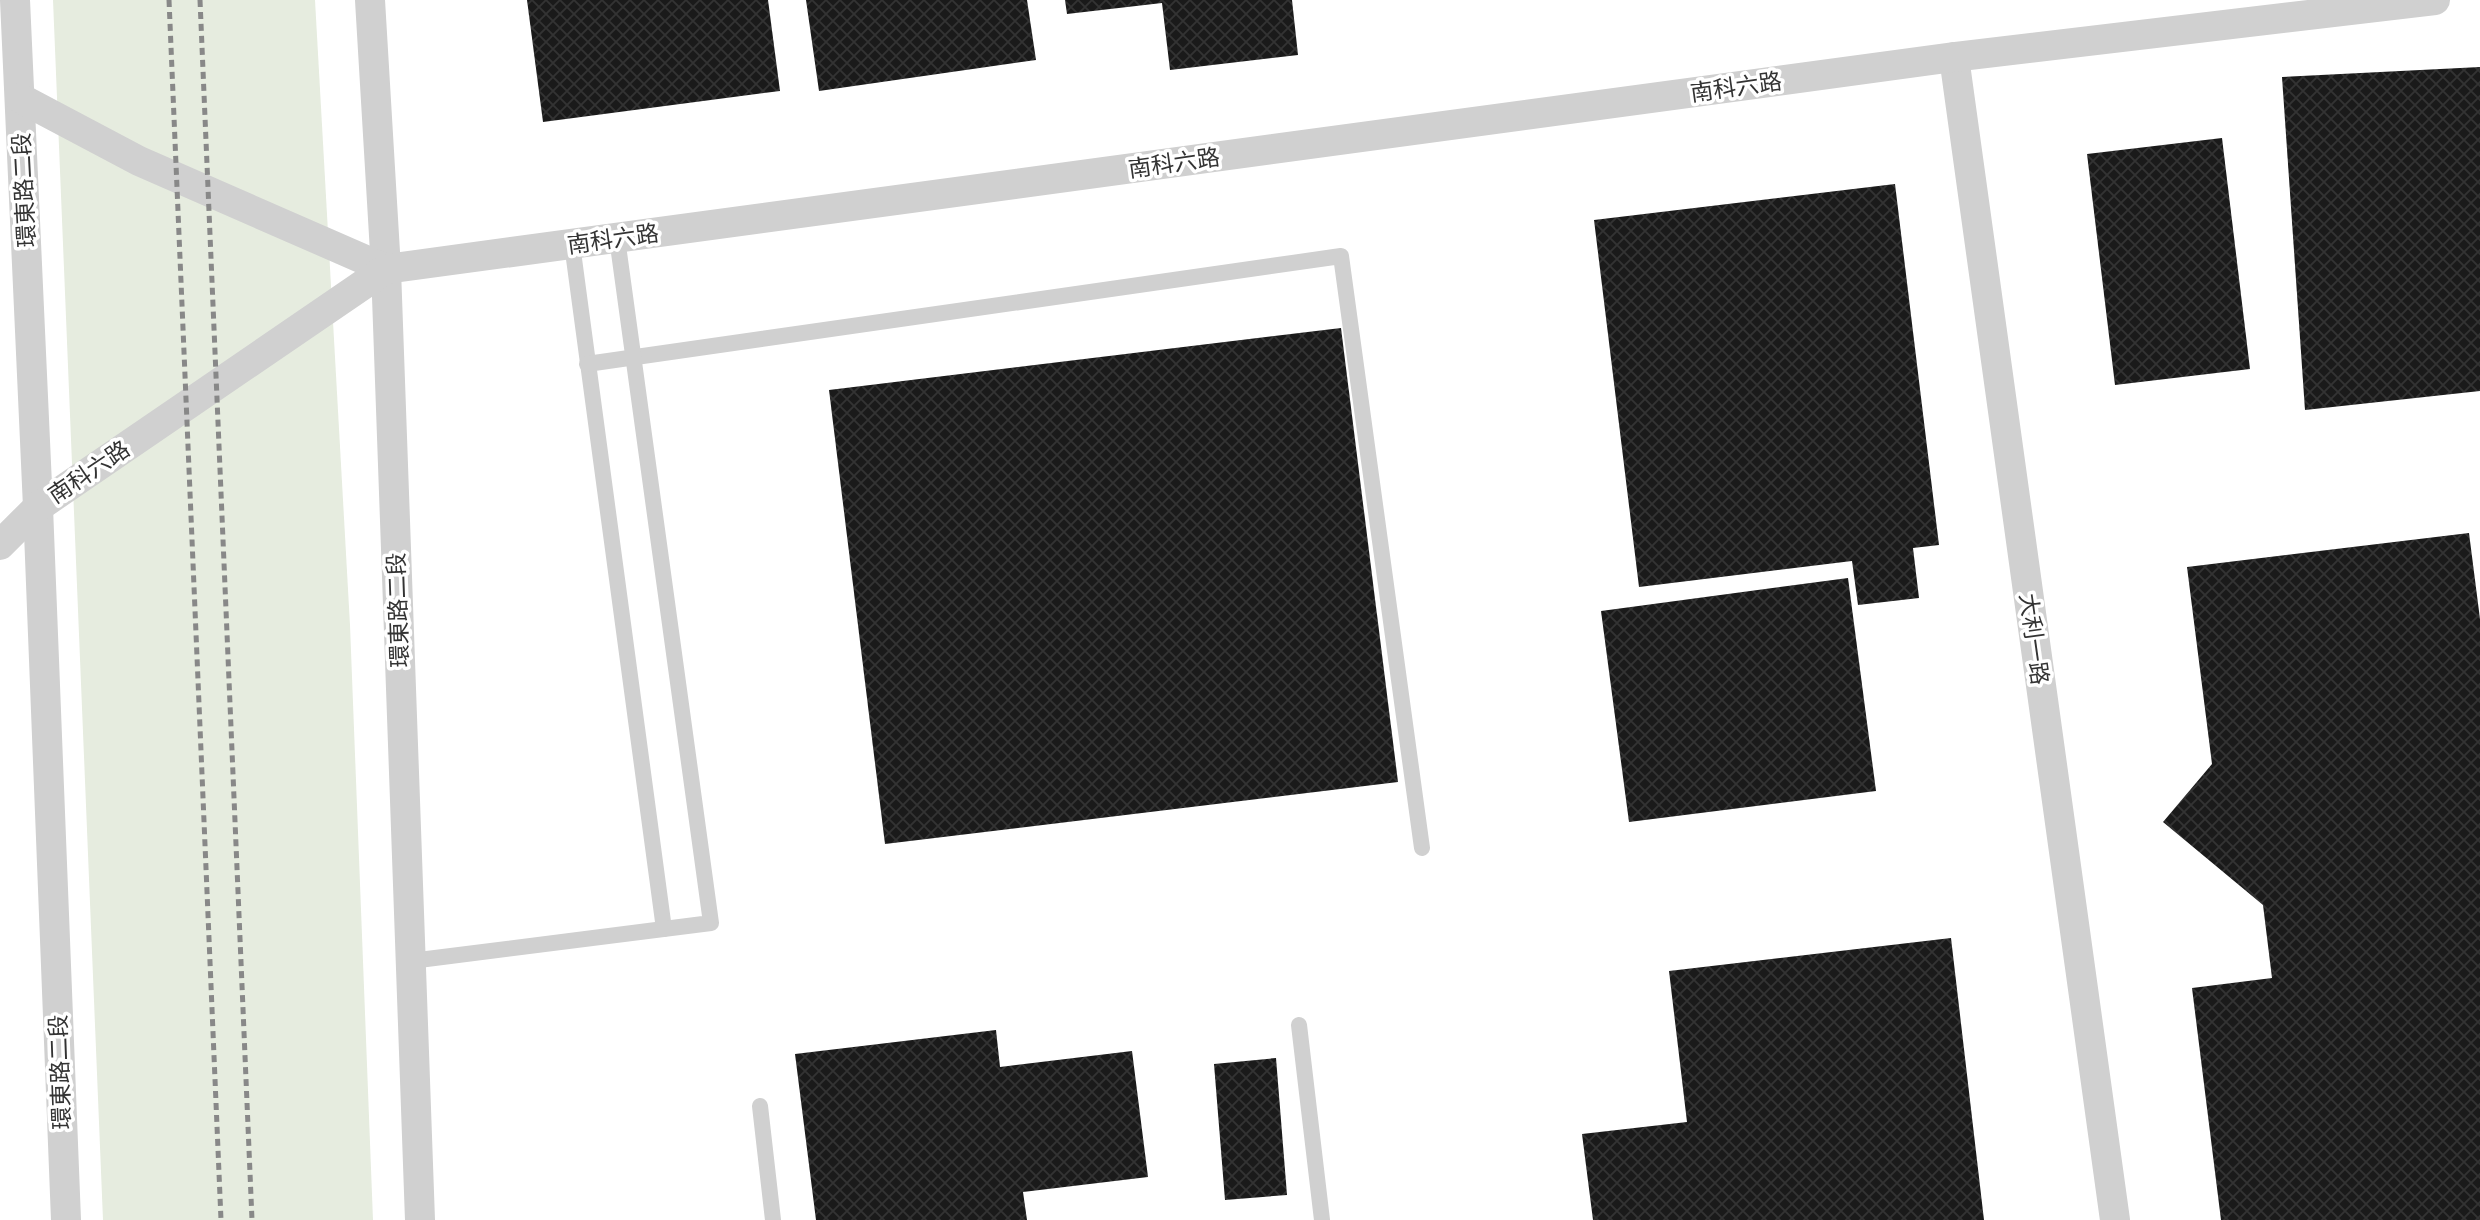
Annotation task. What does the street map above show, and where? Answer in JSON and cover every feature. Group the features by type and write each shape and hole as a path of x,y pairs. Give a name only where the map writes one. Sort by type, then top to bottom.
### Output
{"street":[{"name":"環東路二段","path":"15,0 66,1220"},
{"name":"環東路二段","path":"370,0 386,269 420,1220"},
{"name":"南科六路","path":"0,545 38,507 386,269 1954,58 2435,0"},
{"name":"大利一路","path":"1954,58 2115,1220"},
{"path":"20,98 139,161 386,269"}],"lane":[{"path":"411,961 711,923 617,238"},
{"path":"572,244 664,929"},
{"path":"587,365 1341,256 1422,848"},
{"path":"1299,1025 1322,1220"},
{"path":"760,1106 773,1220"}],"shaded area":[{"path":"53,0 315,0 350,625 373,1220 103,1220"}],"building":[{"path":"527,0 768,0 780,91 543,122"},
{"path":"806,0 1027,0 1036,60 819,91"},
{"path":"1065,0 1292,0 1298,55 1170,70 1162,3 1067,14"},
{"path":"2480,67 2480,391 2305,410 2282,77"},
{"path":"2222,138 2250,369 2115,385 2087,154"},
{"path":"1895,184 1939,545 1913,548 1919,598 1858,605 1852,561 1639,587 1594,220"},
{"path":"1341,328 1398,782 885,844 829,390"},
{"path":"2469,533 2480,619 2480,1220 2221,1220 2192,988 2272,978 2263,905 2163,822 2212,764 2187,567"},
{"path":"1848,578 1876,791 1629,822 1601,611"},
{"path":"1951,938 1984,1220 1593,1220 1582,1134 1687,1122 1669,971"},
{"path":"996,1030 1000,1067 1132,1051 1148,1177 1023,1192 1027,1220 816,1220 795,1054"},
{"path":"1276,1058 1287,1195 1225,1200 1214,1064"}],"railway":[{"path":"169,0 221,1220"},
{"path":"200,0 252,1220"}]}
